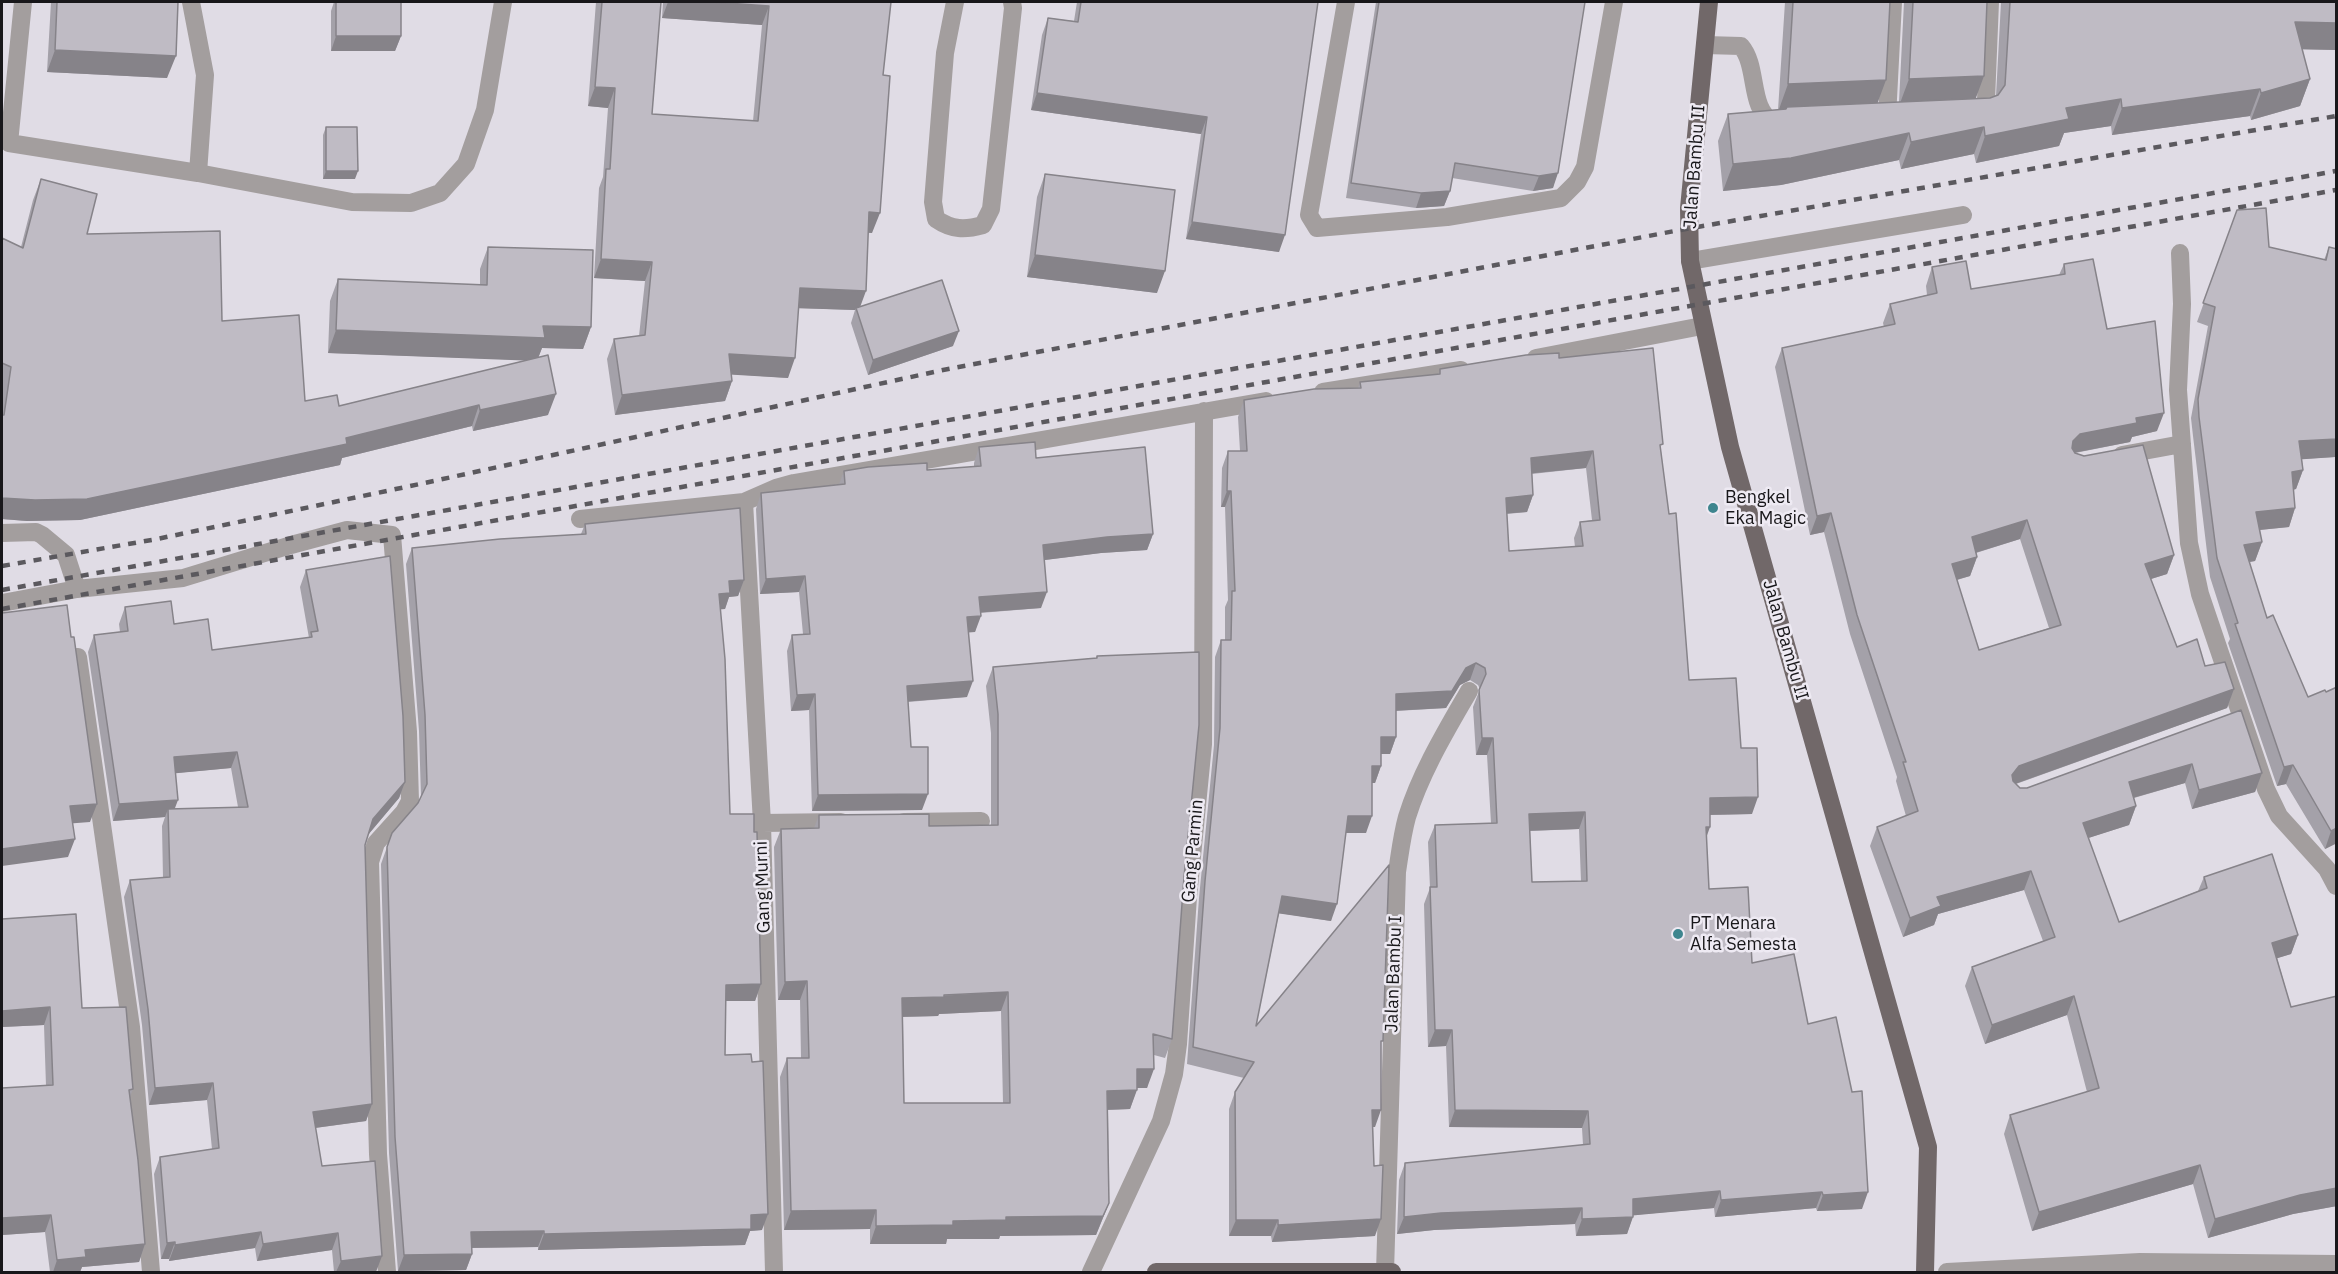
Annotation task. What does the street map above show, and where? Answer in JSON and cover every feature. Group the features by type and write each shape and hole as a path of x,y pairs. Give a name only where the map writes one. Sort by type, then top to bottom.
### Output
{"main road":[{"name":"Jalan Bambu II","path":"1709,2 1689,208 1690,261 1702,326 1730,447 1928,1147 1925,1272"},
{"path":"1156,1272 1392,1272"}],"street":[{"path":"23,2 5,145 198,172 352,202 411,203 440,193 466,164 485,110 503,2"},
{"path":"191,2 205,75 198,172"},
{"path":"954,2 945,53 933,202 936,219 947,227 968,229 984,225 991,209 1012,2"},
{"path":"1346,2 1309,215 1317,228 1448,217 1561,198 1577,182 1585,167 1614,2"},
{"path":"1887,118 1893,2"},
{"path":"1957,115 1980,114 1984,110 1990,2"},
{"path":"1705,45 1741,46 1748,58 1763,114 1774,123 1797,122"},
{"path":"1864,119 1910,117"},
{"path":"1690,261 1963,215"},
{"path":"2180,253 2182,304 2178,390 2189,543 2197,584 2235,718 2266,789 2279,816 2332,867 2337,886"},
{"path":"1515,362 1702,326"},
{"path":"1308,395 1481,367"},
{"path":"580,519 744,502 794,483 1285,398"},
{"name":"Gang Parmin","path":"1091,1272 1161,1121 1174,1074 1178,1044 1188,897 1203,744 1204,411"},
{"path":"2108,458 2182,444"},
{"name":"Gang Murni","path":"744,502 762,823 774,1272"},
{"path":"2,603 77,589 183,578 347,530 392,535 408,732 410,801 404,812 376,843 370,862 378,1154 387,1272"},
{"path":"2,533 36,532 42,535 66,555 77,589"},
{"path":"78,657 131,1027 151,1272"},
{"name":"Jalan Bambu I","path":"1384,1272 1397,872 1401,839 1408,815 1435,751 1469,691"},
{"path":"762,823 854,822"},
{"path":"889,822 981,822"},
{"path":"1947,1272 2140,1262 2337,1264"}],"building":[{"path":"57,2 178,2 176,56 55,50"},
{"path":"336,2 401,2 401,36 336,36"},
{"path":"602,2 661,2 652,114 758,121 769,6 713,2 891,2 883,75 890,76 880,213 869,212 866,291 800,288 795,358 729,354 732,381 622,395 614,339 645,335 652,262 601,259 606,169 610,169 615,88 595,87"},
{"path":"1081,2 1318,2 1285,235 1192,222 1207,117 1037,93 1048,18 1078,22"},
{"path":"1379,2 1585,2 1558,173 1539,176 1455,163 1450,191 1421,193 1351,183"},
{"path":"1793,2 1890,2 1886,80 1788,84"},
{"path":"1913,2 1987,2 1984,76 1909,79"},
{"path":"2010,2 2337,2 2337,23 2295,22 2310,79 2261,93 2260,89 2122,108 2121,99 2066,108 2069,119 1985,136 1984,127 1911,142 1909,133 1791,158 1733,164 1728,114 1786,109 1787,107 1990,98 1998,95 2005,85"},
{"path":"326,127 357,127 358,171 326,171"},
{"path":"1045,174 1175,190 1165,271 1035,255"},
{"path":"41,179 97,194 87,234 220,231 222,321 299,315 305,401 337,395 339,406 548,355 556,394 480,410 479,405 346,438 347,444 87,499 2,498 2,415 4,415 11,367 2,363 2,238 23,248"},
{"path":"2266,208 2269,247 2326,260 2329,247 2337,249 2337,439 2299,441 2303,470 2292,472 2295,508 2256,512 2262,542 2244,545 2267,618 2273,615 2308,697 2337,687 2337,828 2331,831 2293,765 2284,767 2235,624 2238,623 2217,558 2199,417 2198,399 2215,307 2203,303 2237,210"},
{"path":"488,247 593,250 591,327 543,326 545,338 336,330 338,279 487,285"},
{"path":"2093,259 2107,329 2155,321 2164,413 2136,418 2137,423 2080,434 2073,441 2072,448 2075,453 2084,456 2143,445 2174,555 2145,564 2177,647 2197,639 2205,666 2225,662 2234,689 2019,766 2012,775 2013,781 2020,788 2027,788 2241,710 2262,773 2199,790 2192,764 2129,782 2136,806 2083,823 2119,922 2207,888 2204,877 2272,854 2298,935 2272,943 2291,1007 2337,996 2337,1188 2300,1195 2215,1219 2200,1165 2039,1212 2010,1115 2099,1088 2074,996 1992,1025 1972,967 2055,937 2031,871 1937,897 1941,906 1910,918 1877,827 1918,811 1903,762 1906,762 1857,615 1831,513 1817,516 1782,348 1895,324 1890,304 1937,293 1932,267 1966,261 1971,289 2065,274 2064,264","holes":["2027,520 2061,625 1979,650 1952,564 1977,557 1972,537"]},
{"path":"942,280 959,331 873,360 856,308"},
{"path":"1653,348 1663,444 1660,445 1669,514 1676,513 1689,680 1736,678 1741,748 1757,748 1758,797 1710,798 1710,827 1706,827 1709,889 1748,887 1752,963 1794,954 1808,1024 1836,1017 1852,1092 1862,1091 1868,1192 1823,1195 1822,1192 1721,1200 1720,1191 1633,1199 1633,1217 1582,1219 1582,1208 1441,1213 1404,1217 1405,1163 1590,1144 1588,1111 1455,1110 1452,1030 1435,1030 1430,887 1437,887 1435,825 1497,823 1493,738 1482,738 1479,690 1486,674 1485,668 1476,663 1466,668 1452,691 1396,694 1396,737 1381,737 1381,766 1372,766 1372,816 1348,816 1337,904 1282,896 1256,1026 1389,865 1383,1041 1381,1041 1381,1110 1372,1110 1374,1166 1383,1165 1381,1219 1278,1225 1278,1220 1236,1220 1235,1092 1254,1062 1193,1047 1205,881 1220,728 1221,640 1231,640 1232,591 1235,591 1231,491 1227,491 1228,451 1247,451 1244,400 1314,389 1361,388 1360,382 1440,374 1440,369 1526,355 1559,353 1559,358","holes":["1593,451 1600,520 1580,522 1583,546 1509,551 1506,498 1533,495 1531,458","1585,812 1587,881 1532,882 1529,814"]},
{"path":"1035,442 1036,458 1145,447 1153,534 1043,545 1047,592 979,597 981,616 967,617 973,681 907,686 911,747 928,747 928,794 818,795 815,694 797,695 792,635 810,634 805,576 766,579 761,493 845,484 844,471 868,467 927,463 927,470 981,466 979,447"},
{"path":"740,508 744,580 729,581 730,593 719,594 725,659 730,814 754,814 754,832 757,832 761,984 726,985 725,1055 751,1054 752,1062 763,1061 768,1214 751,1215 751,1229 544,1234 544,1231 471,1232 472,1254 404,1255 395,1137 387,847 392,833 418,803 427,784 425,715 412,548 500,539 586,534 585,524"},
{"path":"390,556 403,716 405,782 373,819 365,845 372,1104 313,1112 322,1166 375,1161 382,1256 341,1261 338,1233 263,1244 261,1232 175,1245 175,1242 167,1243 160,1157 219,1148 213,1083 155,1088 148,1009 130,880 170,877 168,809 248,807 237,752 174,757 178,800 119,804 94,635 128,631 125,607 171,601 174,624 208,619 212,650 312,637 311,632 318,631 306,570"},
{"path":"67,605 71,637 74,637 97,804 70,806 75,839 2,849 2,613"},
{"path":"1199,652 1199,725 1184,877 1172,1039 1153,1034 1154,1069 1137,1069 1137,1090 1107,1091 1109,1203 1103,1216 1006,1217 1006,1220 953,1221 953,1225 876,1226 876,1210 791,1211 787,1058 809,1058 807,981 785,982 781,829 819,828 819,815 929,814 929,826 998,825 998,714 993,667 1097,658 1097,656","holes":["1008,992 1010,1103 904,1103 902,998"]},
{"path":"76,914 82,1008 126,1007 133,1089 129,1090 145,1244 85,1250 86,1257 57,1260 51,1215 2,1218 2,1088 53,1085 50,1007 2,1011 2,919"}],"railway":[{"path":"2,566 157,539 943,370 1680,230 2336,116"},
{"path":"2,590 2336,171"},
{"path":"2,609 2336,190"}],"place":[{"name":"Bengkel Eka Magic","path":"1713,508"},
{"name":"PT Menara Alfa Semesta","path":"1678,934"}]}
